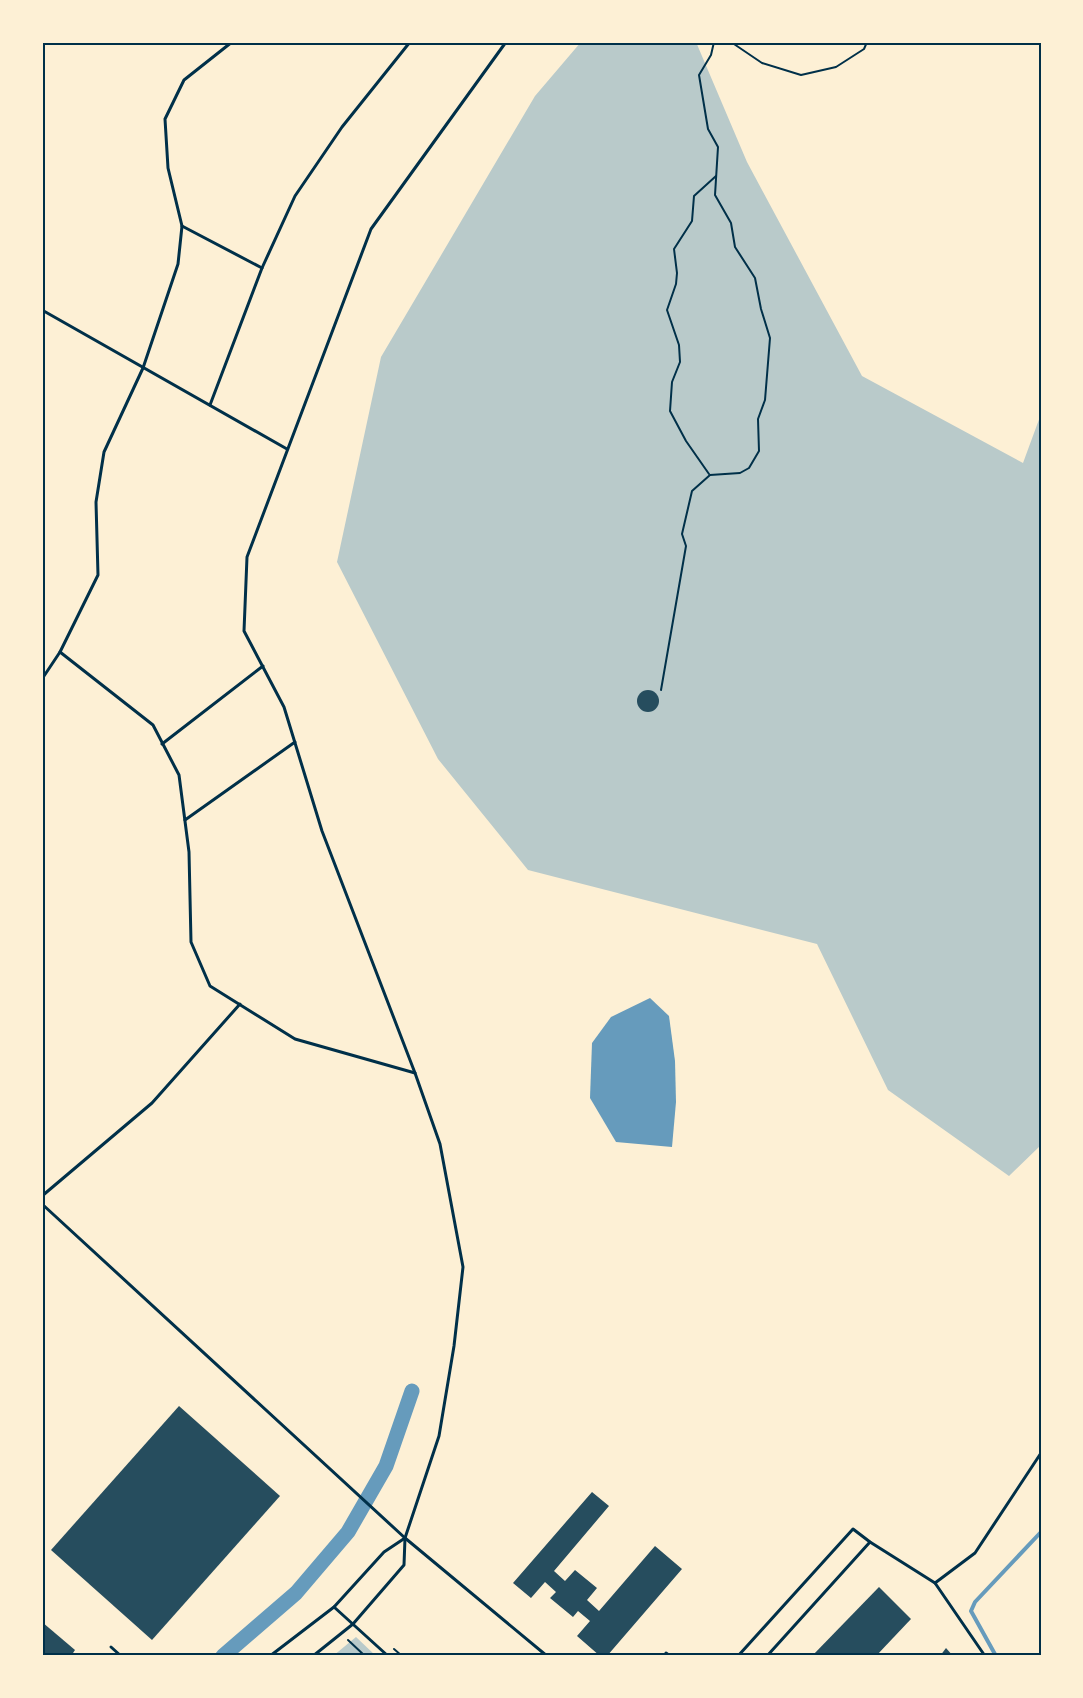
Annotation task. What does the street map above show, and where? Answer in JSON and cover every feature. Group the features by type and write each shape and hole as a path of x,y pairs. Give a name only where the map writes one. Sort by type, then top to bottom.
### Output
{"lane":[{"path":"224,48 225,42"},
{"path":"43,676 60,652 98,575 96,502 104,452 143,368 178,264 182,226 168,168 165,119 184,80 232,42"},
{"path":"210,405 262,268 295,196 342,127 410,42"},
{"path":"313,1656 353,1624 404,1565 405,1538 439,1436 454,1346 463,1267 440,1144 416,1073 322,831 284,707 244,631 247,557 371,230 506,42"},
{"path":"182,226 262,268"},
{"path":"42,310 287,449"},
{"path":"60,652 153,725 179,775 189,852 191,942 210,986 295,1039 416,1073"},
{"path":"162,744 262,666"},
{"path":"185,820 295,742"},
{"path":"42,1196 152,1103 240,1004"},
{"path":"42,1204 405,1538 547,1656"},
{"path":"935,1583 975,1553 1041,1453"},
{"path":"738,1656 854,1529 870,1542 935,1583 985,1656"},
{"path":"270,1656 334,1607 384,1552 405,1538"},
{"path":"767,1656 870,1542"},
{"path":"334,1607 388,1656"},
{"path":"111,1647 121,1656"},
{"path":"664,1656 666,1653 670,1656"}],"path":[{"path":"661,690 686,546 682,534 692,491 710,475 740,473 749,468 759,451 758,419 765,400 770,338 755,278 735,247 731,223 715,195 718,147 708,129 699,75 711,55 714,42"},
{"path":"730,42 762,63 801,75 836,67 864,49 867,42"},
{"path":"710,475 686,441 670,411 672,382 680,362 679,345 667,310 676,284 674,249 692,221 694,196 716,176"},
{"path":"341,1634 365,1656"}],"shaded area":[{"path":"581,42 696,42 747,162 862,376 1023,463 1041,414 1041,1145 1009,1176 888,1090 817,944 528,870 438,759 337,562 381,357 535,96"},
{"path":"356,1637 376,1656 333,1656"}],"water":[{"path":"650,998 669,1016 675,1061 676,1102 672,1147 616,1142 590,1098 592,1043 611,1017"}],"building":[{"path":"648,690 656,693 659,701 656,709 648,712 640,709 637,701 640,693"},
{"path":"179,1406 280,1496 152,1640 51,1550"},
{"path":"592,1492 609,1506 554,1571 565,1581 575,1570 597,1588 587,1600 599,1611 655,1546 682,1569 607,1656 600,1656 577,1636 590,1621 578,1611 573,1617 550,1598 556,1592 545,1582 531,1598 513,1583"},
{"path":"879,1587 911,1619 876,1656 812,1656"},
{"path":"42,1622 75,1650 71,1656 42,1656"},
{"path":"946,1648 953,1656 940,1656"}],"waterway":[{"path":"223,1656 296,1593 348,1532 386,1466 412,1391"},
{"path":"996,1656 971,1611 975,1602 1041,1532"}]}
